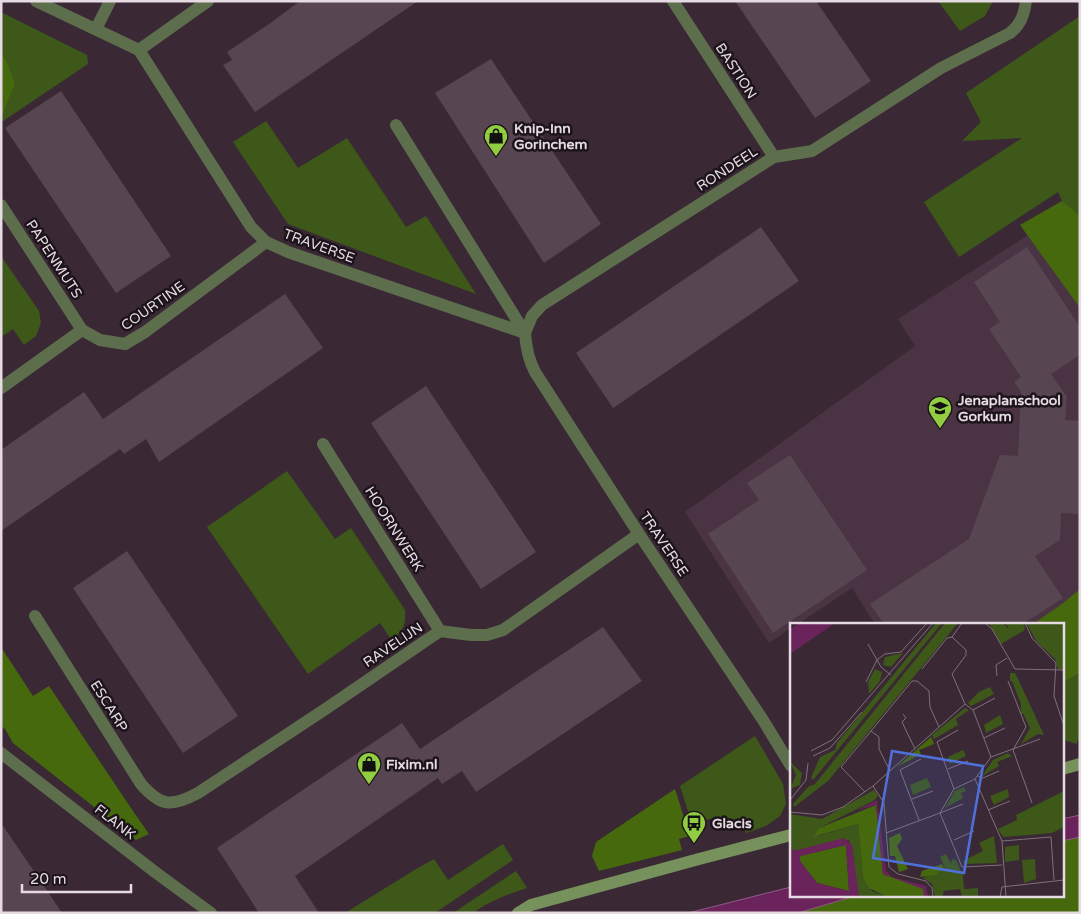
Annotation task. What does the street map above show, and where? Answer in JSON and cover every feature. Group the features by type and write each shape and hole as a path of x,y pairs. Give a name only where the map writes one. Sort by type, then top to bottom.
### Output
{"street":[{"path":"36,1 139,50 208,1"},
{"path":"96,29 110,1"},
{"name":"BASTION","path":"673,1 774,157"},
{"name":"RONDEEL","path":"525,333 532,316 542,304 774,157 812,151 942,68 1010,33 1016,28 1023,17 1026,1"},
{"name":"TRAVERSE","path":"139,50 251,227 266,242 288,252 525,333"},
{"name":"TRAVERSE","path":"396,125 525,333 530,363 790,764"},
{"name":"PAPENMUTS","path":"1,205 82,330"},
{"name":"COURTINE","path":"82,330 100,340 124,344 145,332 266,242"},
{"path":"1,388 82,330"},
{"name":"HOORNWERK","path":"323,444 440,631"},
{"name":"RAVELIJN","path":"167,802 184,801 198,793 440,631 487,635 502,630 639,534"},
{"name":"ESCARP","path":"35,616 141,784 150,795 167,802"},
{"name":"FLANK","path":"1,753 155,872 212,913"},
{"path":"1064,768 1080,764"},
{"path":"518,913 531,905 790,835"},
{"path":"190,913 201,904"}],"shaded area":[{"name":"Jenaplanschool Gorkum","path":"1031,233 1080,303 1080,593 1040,623 874,623 852,588 800,623 790,623 790,629 769,643 685,512 915,346 898,319"},
{"path":"1080,815 1080,837 1064,841 1064,819"},
{"path":"790,887 790,896 855,896 798,913 688,913"}],"green space":[{"path":"938,1 993,1 985,16 960,31"},
{"path":"1,12 87,55 88,64 3,121 1,119"},
{"path":"1080,16 1080,217 1062,201 1058,192 959,257 924,202 1022,138 962,141 981,122 966,93"},
{"path":"1,53 6,60 15,83 1,118"},
{"path":"266,121 298,168 347,138 406,227 426,216 476,294 288,224 233,142"},
{"path":"1062,201 1080,216 1080,308 1020,225"},
{"path":"1,256 39,311 41,323 36,336 24,345 13,329 1,337"},
{"path":"287,471 335,539 351,528 405,610 403,627 392,641 380,623 308,674 207,527"},
{"path":"1080,589 1080,673 1064,682 1064,623 1034,623"},
{"path":"1,647 33,696 49,686 149,834 136,840 13,743 5,729 1,726"},
{"path":"1080,673 1080,740 1077,741 1077,744 1064,740 1064,682"},
{"path":"755,736 783,784 786,804 780,816 766,826 746,833 742,822 715,828 713,818 692,824 680,786"},
{"path":"675,789 689,833 689,836 679,839 682,850 599,871 592,856 596,842"},
{"path":"1080,837 1080,913 798,913 855,896 1064,896 1064,841"},
{"path":"503,844 513,860 435,913 345,913 434,859 448,880"},
{"path":"516,871 527,888 504,896 473,913 453,913"}],"building":[{"path":"300,1 418,1 255,112 223,65 232,60 227,52"},
{"path":"735,1 816,1 871,81 815,118"},
{"path":"491,59 601,224 544,263 435,93"},
{"path":"61,91 171,256 116,293 5,128"},
{"path":"761,227 799,281 613,408 576,353"},
{"path":"1027,247 1080,327 1080,355 1051,374 1067,397 1065,420 1080,421 1080,514 1061,513 1060,540 1035,556 1063,598 1025,623 883,623 870,604 969,539 1000,455 1018,456 1021,392 1014,382 1021,377 989,329 1000,322 974,282"},
{"path":"285,294 323,348 159,462 146,439 124,454 120,449 1,531 1,450 84,392 103,419"},
{"path":"426,386 536,552 481,589 371,423"},
{"path":"790,455 867,570 773,633 708,534 759,500 747,483"},
{"path":"127,551 238,716 183,753 73,588"},
{"path":"603,627 642,681 476,792 462,771 442,784 438,778 295,876 319,913 259,913 217,848 402,723 420,749"},
{"path":"1,823 40,880 62,913 1,913"}],"place":[{"name":"Knip-Inn Gorinchem","path":"496,157"},
{"name":"Jenaplanschool Gorkum","path":"940,429"},
{"name":"Fixim.nl","path":"369,785"},
{"name":"Glacis","path":"694,844"}]}
